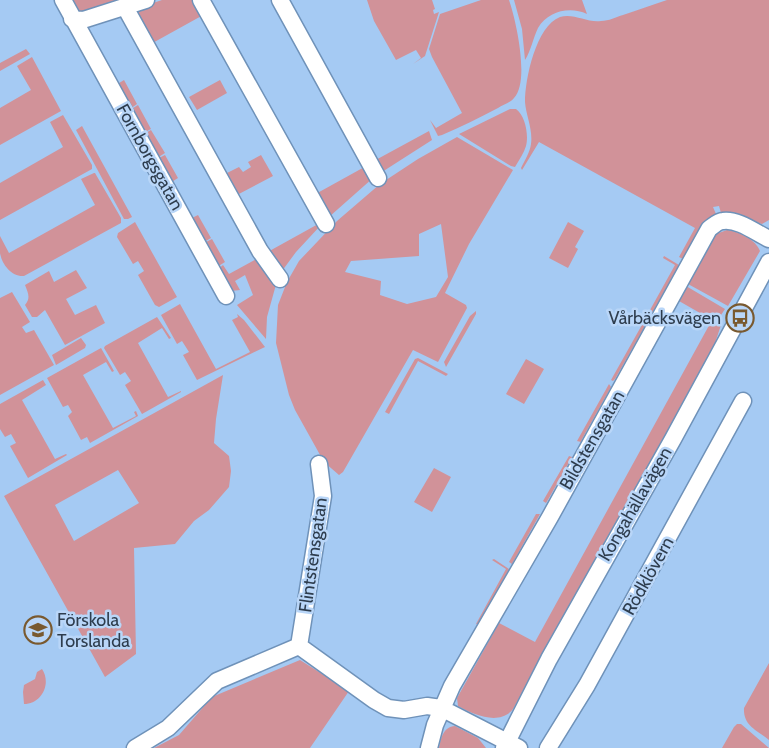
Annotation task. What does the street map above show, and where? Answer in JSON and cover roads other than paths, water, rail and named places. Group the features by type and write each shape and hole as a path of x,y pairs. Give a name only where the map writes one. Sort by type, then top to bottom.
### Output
{"street":[{"name":"Fornborgsgatan","path":"63,0 226,296"},
{"path":"72,19 83,20 146,0"},
{"path":"201,0 326,224"},
{"path":"280,0 378,178"},
{"path":"125,7 260,251 280,279"},
{"name":"Bildstensgatan","path":"441,708 628,377 709,229 724,220 740,224 769,239"},
{"name":"Kongahällavägen","path":"510,746 549,659 769,262"},
{"name":"Rödklövern","path":"548,748 587,685 743,401"},
{"name":"Flintstensgatan","path":"299,646 323,496 319,464"},
{"path":"135,748 168,728 218,682 299,646 388,708 404,710 427,706 441,708 510,746"},
{"path":"429,748 441,708"}],"place":[{"name":"Vårbäcksvägen","path":"740,318"},
{"name":"Förskola Torslanda","path":"38,630"}]}
